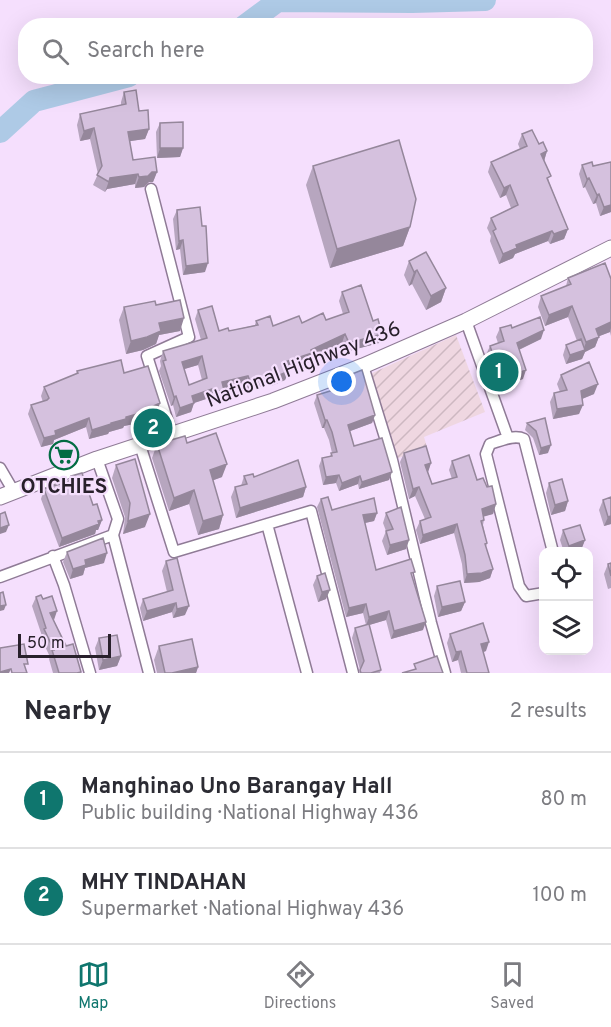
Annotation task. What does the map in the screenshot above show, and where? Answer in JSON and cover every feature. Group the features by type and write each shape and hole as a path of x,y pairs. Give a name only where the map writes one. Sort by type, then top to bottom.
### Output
{"main road":[{"name":"National Highway 436","path":"4,495 97,459 273,401 363,366 466,321 611,248"}],"street":[{"path":"151,189 189,337 147,356 172,435"},
{"path":"466,321 508,438"},
{"path":"363,366 392,460 445,673"},
{"path":"539,594 526,596 519,586 486,454 490,444 508,438 524,439 552,547"},
{"path":"140,446 174,552 311,512 353,673"},
{"path":"97,459 118,519 113,536 149,673"},
{"path":"0,468 4,495"},
{"path":"267,524 307,673"},
{"path":"0,577 113,536"},
{"path":"53,556 90,673"}],"shaded area":[{"path":"456,335 485,412 424,437 427,447 396,459 368,375"}],"building":[{"path":"136,90 139,111 148,110 149,129 128,132 133,160 155,157 157,172 152,172 148,176 139,177 138,174 110,178 109,182 97,175 102,166 94,128 84,131 80,114 126,104 124,92"},
{"path":"183,122 183,148 160,148 160,123"},
{"path":"532,130 539,144 543,142 547,151 541,154 551,176 547,178 568,229 554,234 552,231 516,245 517,248 503,254 493,231 496,229 491,218 518,205 510,185 504,188 491,162 527,146 522,134"},
{"path":"399,140 416,199 410,227 337,249 313,166"},
{"path":"592,162 593,166 611,162 611,205 604,207 599,194 597,195 589,178 587,179 582,165"},
{"path":"200,207 202,226 206,226 208,263 186,266 183,240 179,241 177,210"},
{"path":"426,252 446,288 431,296 417,270 414,272 409,261"},
{"path":"605,263 611,279 611,322 596,329 599,337 586,342 572,306 549,315 541,296 571,284 568,278"},
{"path":"361,285 373,321 378,319 382,334 349,343 345,334 311,350 312,353 285,362 289,371 275,377 274,375 250,381 248,376 222,382 224,390 213,393 212,389 192,396 194,403 180,408 176,396 174,397 163,361 166,360 163,351 207,338 198,310 212,306 219,331 258,325 256,321 270,316 273,326 299,316 302,323 323,313 326,320 349,312 342,292","holes":["202,356 207,378 189,385 182,362"]},
{"path":"180,300 184,318 159,323 161,331 131,341 124,307 155,301 156,305"},
{"path":"540,317 544,330 517,343 526,370 513,375 515,380 503,384 490,346 504,341 500,328 511,325 512,328"},
{"path":"581,339 585,350 570,355 566,345"},
{"path":"121,360 124,373 148,366 160,403 126,417 126,419 92,430 89,418 55,431 56,435 44,438 31,405 49,398 44,387 78,373 77,371"},
{"path":"589,362 598,384 581,391 583,405 557,409 554,393 567,390 561,375"},
{"path":"362,370 375,415 348,425 354,446 382,438 392,472 362,482 360,476 342,483 339,475 326,477 322,458 332,456 331,453 337,452 332,432 325,420 317,395 340,388 337,380"},
{"path":"545,418 551,445 541,448 536,431 527,423"},
{"path":"216,433 227,464 210,470 223,515 203,521 194,490 174,498 157,444 185,436 187,443"},
{"path":"426,446 431,463 425,465 432,484 457,477 452,461 469,455 477,480 483,478 487,487 492,486 496,504 482,509 484,520 481,521 493,569 482,573 467,574 457,524 423,535 420,521 431,517 419,487 413,489 404,453"},
{"path":"135,459 150,514 128,521 130,503 116,465"},
{"path":"298,460 306,487 240,508 235,487 247,484 244,476 253,474 254,477"},
{"path":"82,473 93,505 97,504 102,520 98,521 99,524 62,538 44,489 72,480 71,476"},
{"path":"562,479 568,501 555,505 549,483"},
{"path":"328,497 332,510 374,498 377,513 363,515 376,570 411,559 415,572 411,573 426,622 394,631 389,611 369,617 366,604 349,608 321,499"},
{"path":"611,497 611,516 608,517 603,500"},
{"path":"401,507 409,540 390,545 386,531 393,529 386,513"},
{"path":"5,512 9,525 0,528 0,514"},
{"path":"580,525 585,540 569,546 563,530"},
{"path":"103,538 107,553 85,560 86,565 73,569 67,552"},
{"path":"177,558 189,606 177,609 176,603 147,611 143,599 173,590 166,561"},
{"path":"325,573 330,590 322,592 317,576"},
{"path":"460,581 465,602 442,607 437,586"},
{"path":"3,592 6,605 0,606 0,593"},
{"path":"41,595 43,599 52,596 57,611 50,613 66,646 73,644 81,672 59,673 52,650 54,650 44,629 46,628 36,597"},
{"path":"483,623 489,642 481,644 489,673 467,673 461,651 456,652 450,634"},
{"path":"369,624 381,670 361,673 364,661 355,628"},
{"path":"117,635 121,656 103,660 99,638"},
{"path":"192,639 198,667 165,673 159,646"},
{"path":"24,644 28,664 24,664 27,673 12,673 11,669 0,672 0,648"},
{"path":"437,656 443,673 402,673 416,669 414,664"}],"waterway":[{"path":"255,18 278,1 485,0"},
{"path":"0,132 34,101 99,84"}],"place":[{"name":"Manghinao Uno Barangay Hall","path":"499,372"},
{"name":"MHY TINDAHAN","path":"153,428"},
{"name":"OTCHIES","path":"64,455"}]}
